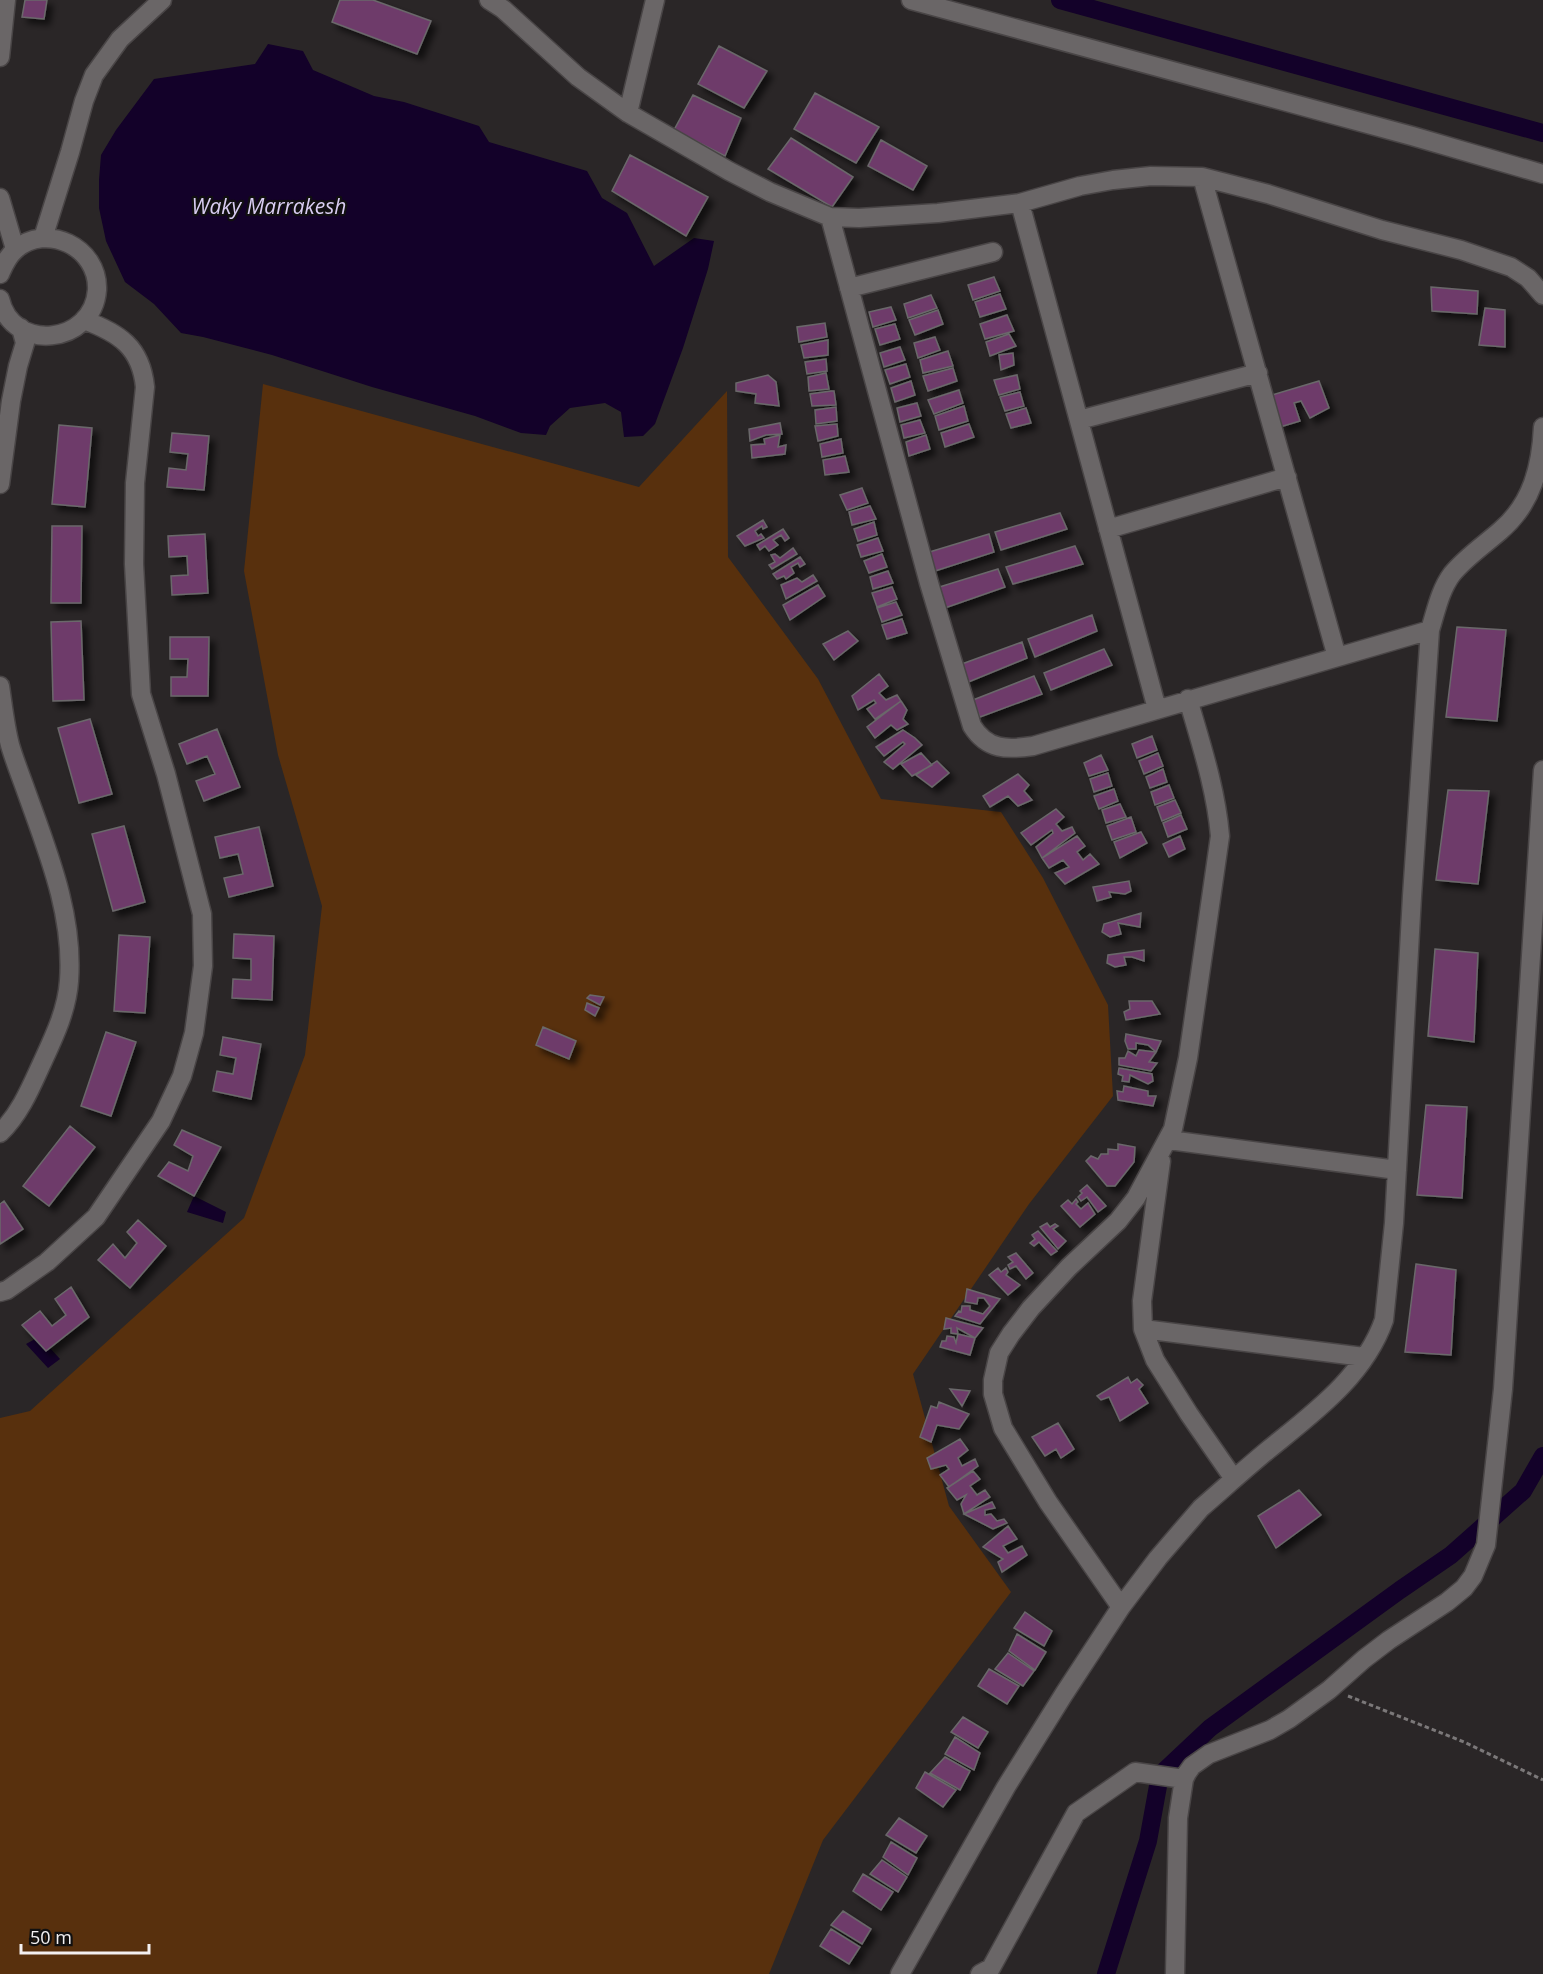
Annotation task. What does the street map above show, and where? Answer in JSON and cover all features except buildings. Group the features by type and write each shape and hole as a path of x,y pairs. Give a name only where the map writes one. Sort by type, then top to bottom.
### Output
{"street":[{"path":"0,57 6,0"},
{"path":"44,238 84,101 94,75 120,39 162,0"},
{"path":"489,0 503,9 578,77 628,112 729,171 830,217 859,218 938,213 1020,203 1080,186 1113,180 1150,176 1202,177 1268,194 1382,230 1461,250 1511,267 1528,278 1543,295"},
{"path":"628,112 655,0"},
{"path":"911,0 1412,136 1543,174"},
{"path":"1202,177 1337,657"},
{"path":"0,198 15,249"},
{"path":"1020,203 1157,709"},
{"path":"830,217 929,583 972,726 978,735 990,745 1021,748 1430,630"},
{"path":"0,274 5,261 15,249 28,242 44,238 60,239 75,246 87,258 95,273 97,290 93,306 84,320 74,329 61,334 40,335 21,328 9,318 0,299"},
{"path":"849,288 993,252"},
{"path":"0,1292 7,1290 47,1262 96,1217 161,1121 182,1076 194,1033 203,966 202,914 166,774 141,694 134,564 135,483 145,387 144,375 139,360 126,343 109,329 84,320"},
{"path":"0,484 11,401 18,366 26,343 21,328"},
{"path":"1079,420 1258,373"},
{"path":"904,1972 1006,1787 1121,1607 1201,1508 1342,1386 1380,1332 1384,1320 1394,1223 1412,896 1430,630 1443,589 1452,574 1477,549 1502,530 1520,511 1529,496 1542,449 1543,427"},
{"path":"1108,530 1287,477"},
{"path":"0,686 10,745 49,857 60,896 69,936 69,983 56,1031 27,1095 8,1125 0,1132"},
{"path":"1121,1607 1048,1502 1003,1428 993,1394 993,1380 999,1353 1031,1308 1069,1267 1118,1221 1136,1198 1165,1146 1178,1111 1188,1058 1220,836 1218,809 1209,769 1188,699"},
{"path":"1174,1974 1178,1818 1183,1779 1192,1766 1209,1754 1270,1730 1289,1719 1329,1690 1389,1640 1447,1602 1464,1588 1473,1576 1486,1545 1503,1389 1543,770"},
{"path":"1165,1146 1397,1170"},
{"path":"1165,1146 1142,1301 1143,1329 1155,1360 1234,1479"},
{"path":"1143,1329 1364,1357"},
{"path":"980,1974 991,1968 1076,1813 1134,1772 1183,1779"}],"path":[{"path":"1329,1690 1464,1742 1543,1779"}],"shaded area":[{"path":"263,384 639,487 727,391 728,557 818,679 881,799 1001,812 1043,878 1108,1005 1113,1096 1029,1204 913,1374 949,1506 1011,1592 823,1840 769,1974 0,1974 0,1418 30,1411 244,1218 305,1055 322,906 278,755 244,571"}],"water":[{"name":"Waky Marrakesh","path":"268,44 303,51 313,70 374,96 404,102 479,126 489,142 587,171 602,198 627,213 654,266 694,238 714,241 708,269 683,348 655,424 643,436 624,437 621,412 605,403 570,408 550,426 546,435 521,433 475,416 372,387 272,355 181,333 154,304 125,282 106,241 99,208 101,155 116,130 154,79 255,64"},
{"path":"194,1196 226,1212 223,1223 187,1212"},
{"path":"35,1339 46,1351 50,1348 60,1359 48,1368 26,1344"}],"waterway":[{"path":"1060,0 1543,133"},
{"path":"1106,1974 1148,1841 1160,1775 1210,1728 1451,1555 1523,1491 1543,1456"}]}
